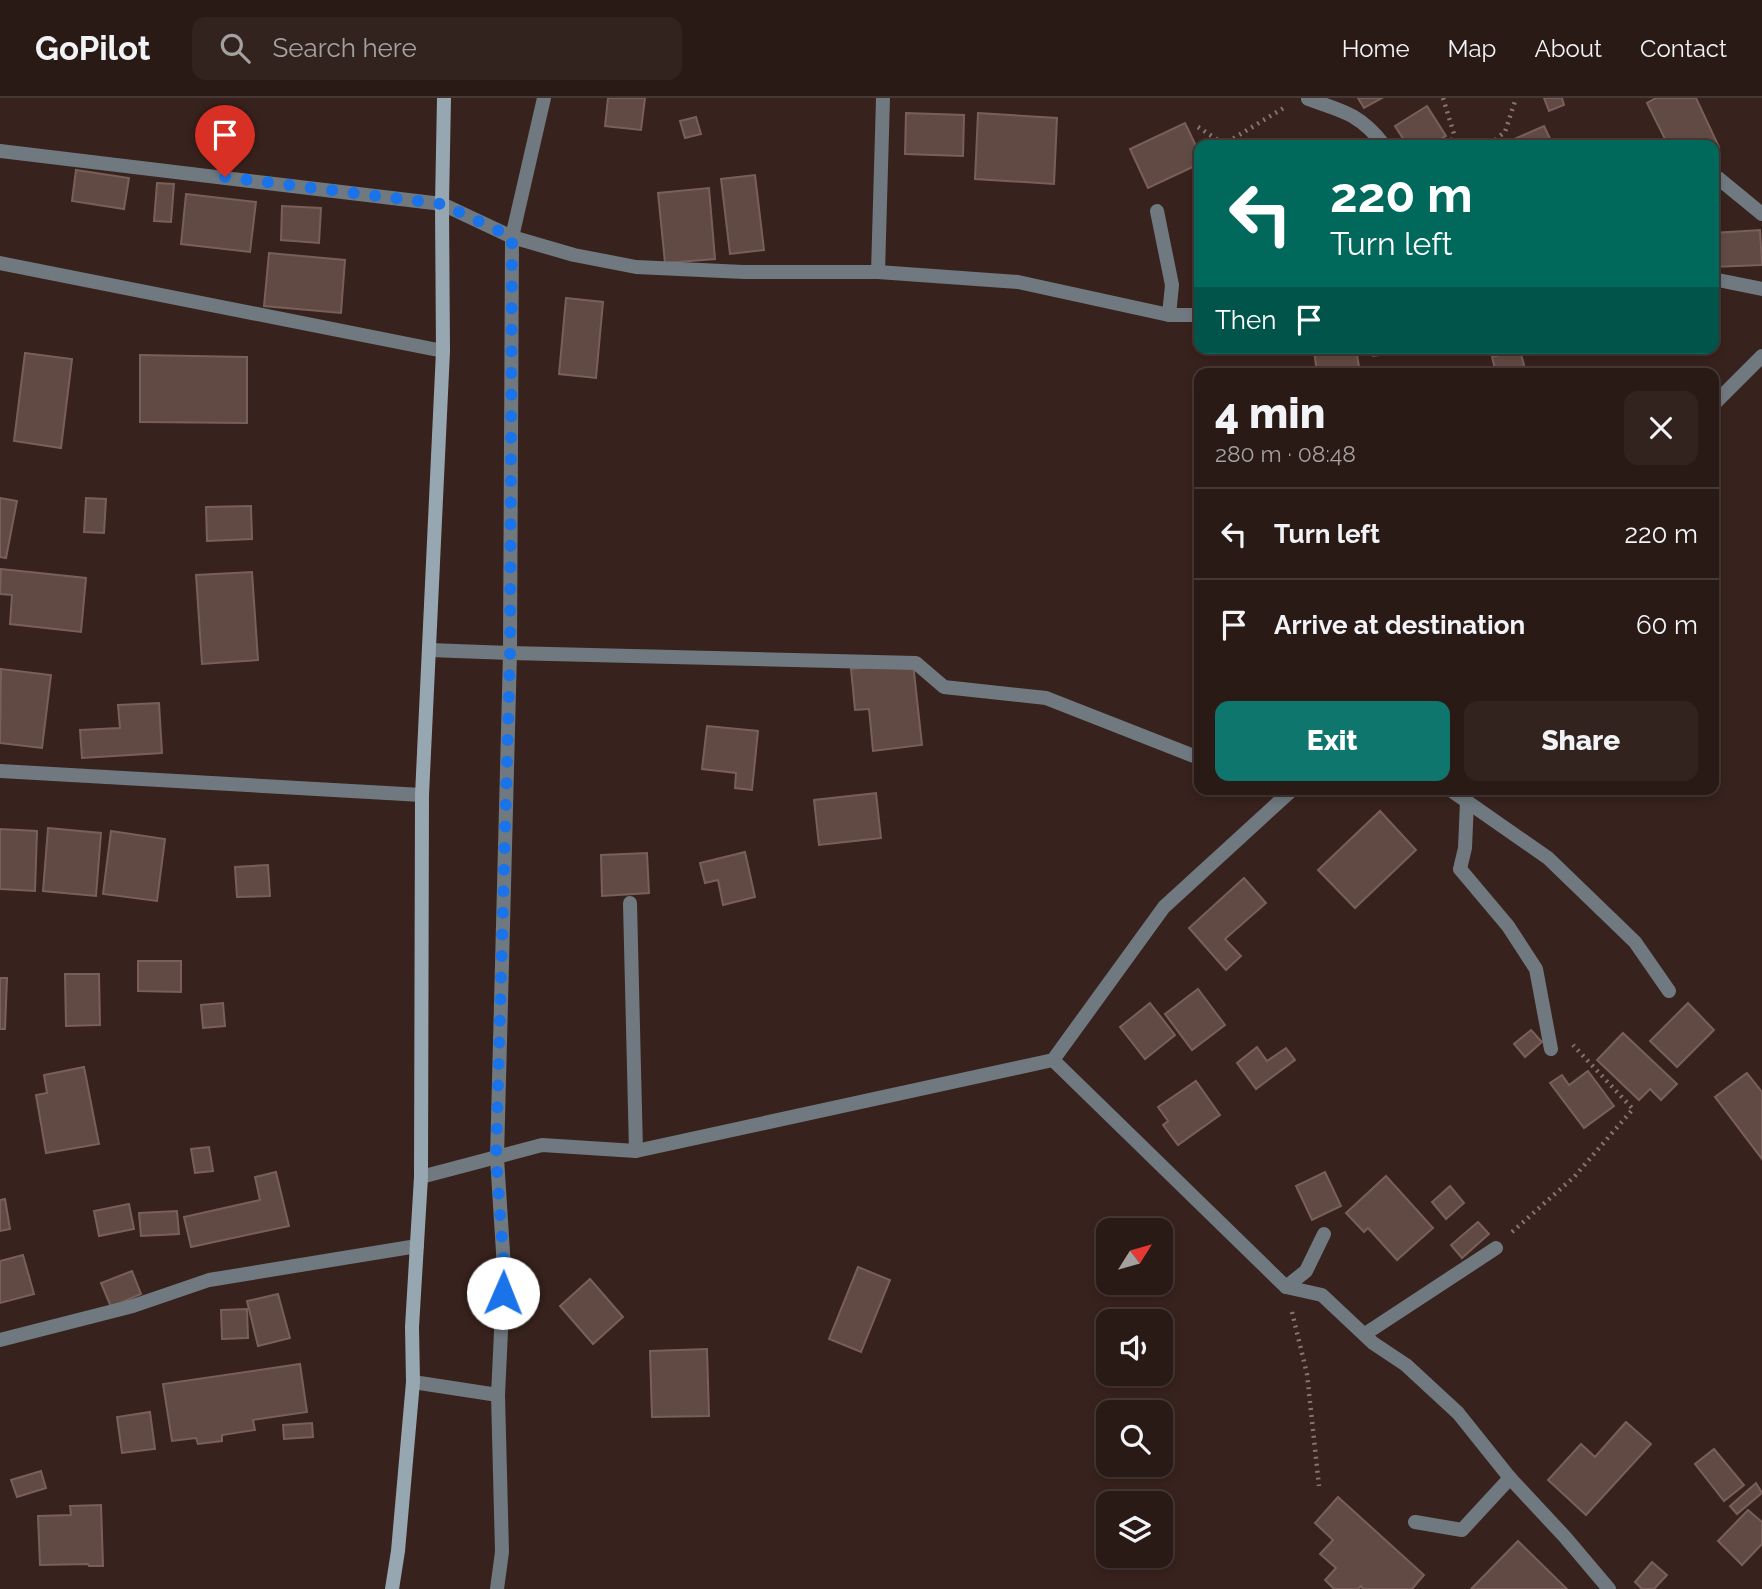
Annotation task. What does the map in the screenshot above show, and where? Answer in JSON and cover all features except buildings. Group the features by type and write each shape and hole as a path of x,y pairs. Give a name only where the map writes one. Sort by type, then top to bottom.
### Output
{"main road":[{"path":"392,1589 398,1552 413,1382 416,1247 421,1177 422,795 443,351 444,98"}],"street":[{"path":"497,1589 502,1552 498,1395 504,1268 496,1158 510,653 512,237 544,98"},
{"path":"878,272 883,98"},
{"path":"1308,99 1354,115 1380,140"},
{"path":"3,147 442,204 512,237 574,255 636,267 744,272 878,272 1018,282 1169,315 1194,315"},
{"path":"1719,179 1762,214"},
{"path":"1157,211 1172,285 1169,315"},
{"path":"0,263 443,351"},
{"path":"1719,280 1762,289"},
{"path":"1719,399 1762,356"},
{"path":"429,650 916,663 944,687 1046,698 1194,756"},
{"path":"0,771 422,795"},
{"path":"421,1177 541,1145 636,1151 1053,1060 1164,906 1281,795"},
{"path":"1458,795 1548,858 1634,942 1670,991"},
{"path":"1467,801 1465,848 1460,869 1508,926 1536,969 1551,1049"},
{"path":"629,903 636,1151"},
{"path":"1053,1060 1286,1287 1322,1295 1373,1343 1406,1365 1458,1413 1510,1478 1609,1589"},
{"path":"1286,1287 1306,1271 1324,1234"},
{"path":"0,1339 133,1306 209,1280 416,1247"},
{"path":"1366,1334 1496,1248"},
{"path":"413,1382 498,1395"},
{"path":"1415,1521 1462,1530 1510,1478"}],"path":[{"path":"1443,98 1454,134 1452,140"},
{"path":"1494,140 1505,132 1516,98"},
{"path":"1230,140 1283,107 1308,99"},
{"path":"1198,127 1218,140"},
{"path":"1496,1248 1574,1177 1633,1109 1573,1045 1551,1049"},
{"path":"1286,1287 1307,1374 1318,1486"}],"route":[{"path":"225,177 442,204 512,237 510,653 496,1158 504,1268 503,1293"}]}
